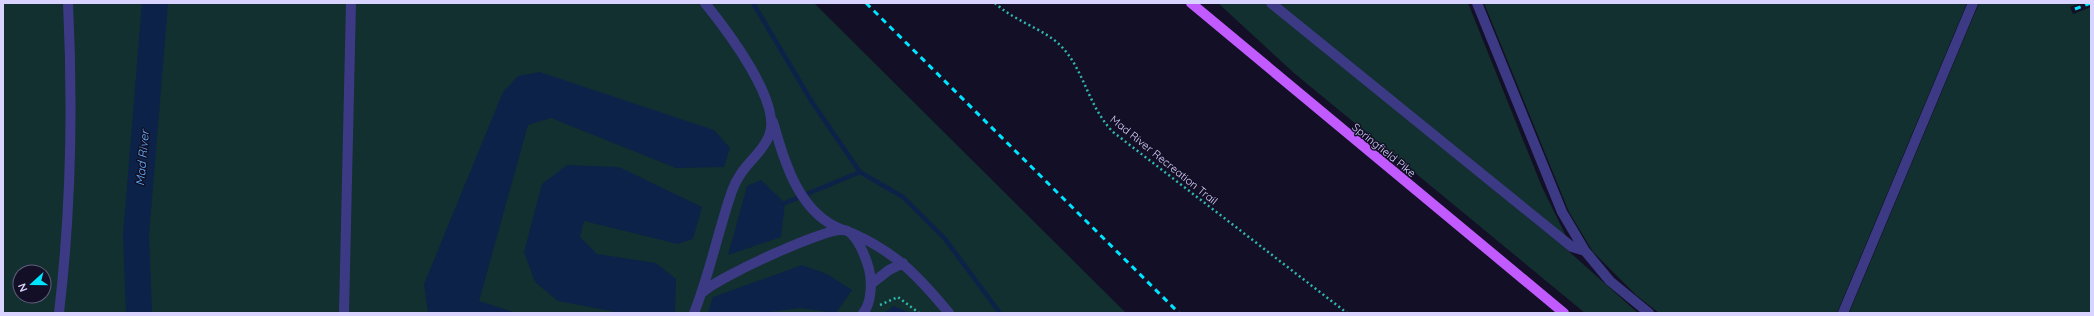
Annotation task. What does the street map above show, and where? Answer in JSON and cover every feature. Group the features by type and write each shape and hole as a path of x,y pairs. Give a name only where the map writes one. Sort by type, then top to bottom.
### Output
{"main road":[{"name":"Springfield Pike","path":"1191,3 1564,313"}],"lane":[{"path":"59,313 67,199 71,102 68,3"},
{"path":"344,313 351,3"},
{"path":"705,3 721,23 766,96 789,171 809,204 824,221 873,242 903,263 922,281 949,313"},
{"path":"1271,3 1572,247 1585,251"},
{"path":"1477,3 1562,212 1585,251 1610,281 1649,313"},
{"path":"1843,313 1973,3"},
{"path":"694,313 702,293 737,177 764,146 769,135 772,118"},
{"path":"702,293 720,279 807,240 848,231"},
{"path":"848,231 867,260 871,284 867,307 868,311"},
{"path":"871,284 889,270 903,263"}],"path":[{"name":"Mad River Recreation Trail","path":"995,3 1022,23 1060,45 1075,64 1101,119 1113,132 1347,313"},
{"path":"868,311 898,297 919,313"}],"green space":[{"path":"3,3 814,3 1126,313 3,313"},
{"path":"1218,3 1265,3 1564,247 1638,313 1585,313 1294,73"},
{"path":"1277,3 1468,3 1542,187 1567,238"},
{"path":"1484,3 1967,3 1837,313 1659,313 1636,295 1593,252 1569,212"},
{"path":"1979,3 2081,3 2070,7 2073,14 2091,7 2091,313 1849,313"}],"water":[{"path":"540,72 714,130 730,148 724,167 676,168 551,118 528,125 479,301 517,313 428,313 424,284 503,92 518,76"},
{"path":"567,165 619,167 702,207 693,239 678,244 584,221 580,237 597,254 656,263 676,279 675,313 621,313 558,301 535,282 524,252 542,184"},
{"path":"761,180 785,203 781,237 728,255 747,186"},
{"path":"802,265 827,274 852,290 836,313 800,308 762,313 708,313 713,297"},
{"path":"894,306 910,313 884,313"}],"waterway":[{"name":"Mad River","path":"139,313 136,235 155,3"},
{"path":"753,3 812,102 860,172 903,197 945,239 1000,313"},
{"path":"785,203 860,172"}],"railway":[{"path":"866,3 1179,313"},
{"path":"2075,9 2091,3"}]}
